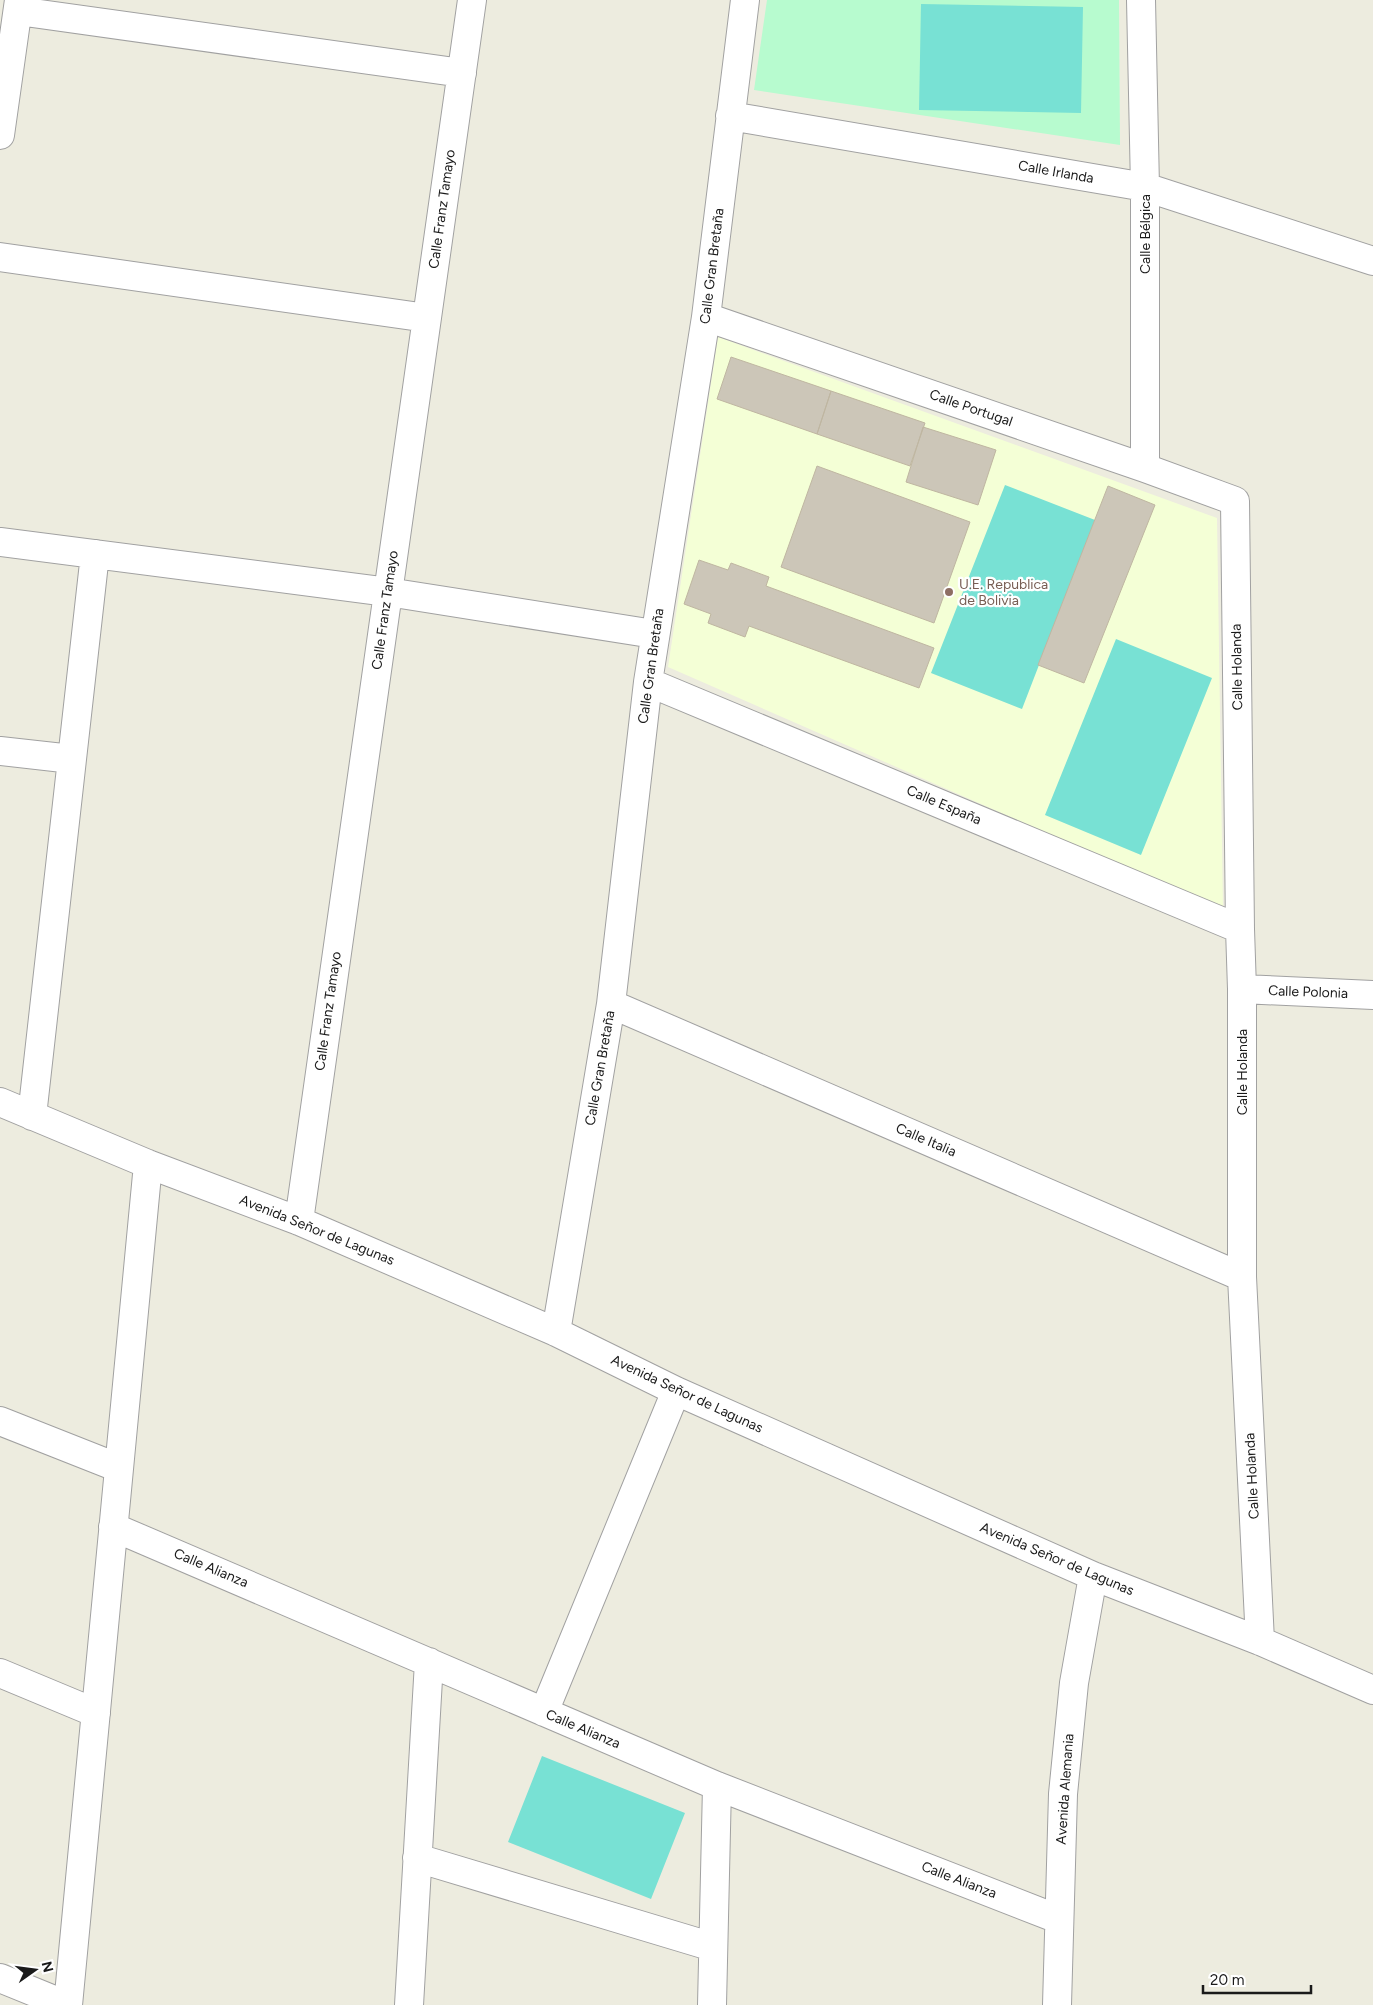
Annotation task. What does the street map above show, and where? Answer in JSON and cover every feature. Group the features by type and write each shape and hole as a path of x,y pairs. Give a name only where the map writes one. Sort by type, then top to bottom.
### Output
{"street":[{"name":"Calle Franz Tamayo","path":"299,1221 472,0"},
{"name":"Calle Gran Bretaña","path":"556,1332 611,1004 654,634 706,317 745,0"},
{"name":"Calle Bélgica","path":"1141,0 1145,187 1145,468"},
{"path":"0,135 18,6 462,73"},
{"name":"Calle Irlanda","path":"730,116 1145,187 1373,261"},
{"path":"0,257 427,318"},
{"name":"Calle Portugal","path":"706,317 1145,468 1235,501"},
{"name":"Calle Holanda","path":"1235,501 1242,989 1242,1277 1260,1641"},
{"path":"0,542 388,592 654,634"},
{"path":"32,1116 95,554"},
{"name":"Calle España","path":"648,682 1240,929"},
{"path":"0,751 72,759"},
{"name":"Calle Polonia","path":"1242,989 1373,994"},
{"name":"Calle Italia","path":"611,1004 1242,1277"},
{"name":"Avenida Señor de Lagunas","path":"0,1102 148,1164 299,1221 556,1332 676,1391 1093,1576 1260,1641 1373,1690"},
{"path":"0,1978 67,2005 148,1164"},
{"path":"544,1712 676,1391"},
{"path":"0,1421 119,1468"},
{"name":"Calle Alianza","path":"113,1526 717,1786 1058,1919"},
{"name":"Avenida Alemania","path":"1057,2005 1063,1794 1074,1683 1093,1576"},
{"path":"409,2005 429,1662"},
{"path":"0,1674 96,1713"},
{"path":"712,2005 717,1786"},
{"path":"417,1858 713,1947"}],"shaded area":[{"path":"767,0 1119,0 1120,145 754,90"},
{"path":"921,4 1083,7 1081,113 919,110"},
{"name":"U.E. Republica de Bolivia","path":"718,337 1217,518 1223,910 668,667"},
{"path":"1005,485 1095,520 1022,709 931,673"},
{"path":"1116,639 1212,678 1141,855 1045,815"},
{"path":"542,1756 685,1813 651,1899 508,1842"}],"building":[{"path":"731,357 831,391 817,434 717,399"},
{"path":"831,391 925,423 910,466 817,434"},
{"path":"923,427 996,450 978,505 906,482"},
{"path":"817,466 970,522 934,623 781,567"},
{"path":"1108,486 1155,505 1084,683 1038,665"},
{"path":"699,560 728,570 731,563 769,577 766,586 934,648 919,688 749,626 745,637 708,623 711,614 684,604"}],"place":[{"name":"U.E. Republica de Bolivia","path":"949,592"}]}
